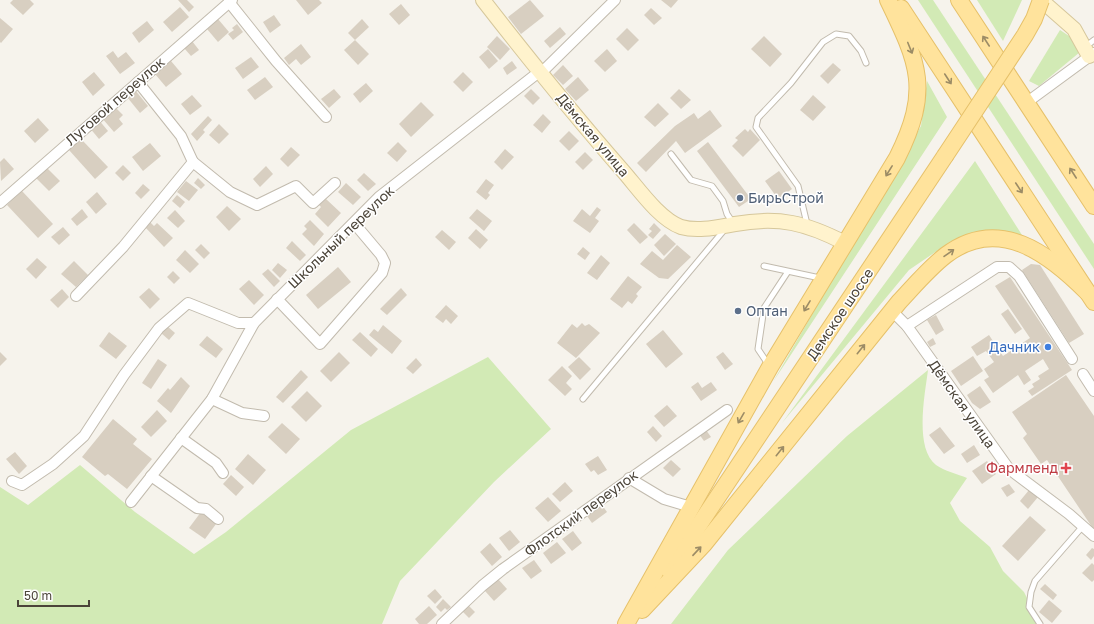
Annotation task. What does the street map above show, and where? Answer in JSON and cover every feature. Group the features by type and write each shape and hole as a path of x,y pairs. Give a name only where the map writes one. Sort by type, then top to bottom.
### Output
{"main road":[{"path":"626,624 770,367 903,147 910,128 918,96 917,68 912,53 888,0"},
{"path":"896,0 1091,297"},
{"path":"959,0 1094,206"},
{"name":"Демское шоссе","path":"632,624 1025,36 1034,19 1041,0"},
{"path":"642,610 704,544 913,286 946,254 969,242 982,239 1009,240 1034,249 1060,266 1091,297"}],"street":[{"name":"Дёмская улица","path":"483,0 539,72 649,200 671,222 682,227 710,228 777,221 807,225 845,243"},
{"name":"Школьный переулок","path":"131,502 212,399 254,323 379,197 539,72 544,70 615,0"},
{"path":"1026,103 1090,49 1074,28 1041,0"},
{"path":"230,1 276,61 326,117"},
{"name":"Луговой переулок","path":"0,203 230,1"},
{"path":"138,82 181,136 193,162 230,192 257,205 296,186 313,203 335,183"},
{"path":"76,296 123,247 193,162"},
{"path":"278,299 320,344 382,272 384,263 381,255 354,223"},
{"path":"907,326 997,267 1009,267 1019,276 1072,359"},
{"path":"12,481 22,485 53,464 84,436 124,374 159,328 188,303 238,323 254,323"},
{"name":"Дёмская улица","path":"892,311 907,326 1009,469 1094,536"},
{"path":"1083,374 1094,391"},
{"path":"212,399 242,413 264,416"},
{"name":"Флотский переулок","path":"442,624 482,586 503,569 629,478 727,410"},
{"path":"181,438 216,463 223,473"},
{"path":"151,476 197,508 206,509 218,519"},
{"path":"629,478 664,499 691,507"}],"lane":[{"path":"807,225 798,186 756,127 758,118 791,83 823,42 836,34 849,36 861,51 866,63"},
{"path":"583,399 730,225 723,201 712,186 691,180 672,154"},
{"path":"764,266 787,273 823,279"},
{"path":"770,367 758,349 764,308 787,273"},
{"path":"1040,624 1029,607 1031,592 1035,581 1083,526"}],"green space":[{"path":"918,0 933,0 1094,244 1094,269"},
{"path":"977,0 1022,0 1003,41"},
{"path":"1060,30 1075,40 1080,52 1039,86 1029,81"},
{"path":"927,81 947,117 773,382 921,126"},
{"path":"975,161 1022,235 1006,231 970,233 950,242 909,270 782,423"},
{"path":"488,357 551,429 494,482 400,581 382,624 0,624 0,487 28,505 80,465 135,512 194,554 226,532 351,430"},
{"path":"928,370 923,406 923,434 929,457 939,467 967,478 950,503 960,521 990,547 1003,571 1024,592 1040,624 671,624 728,550 847,436"}],"building":[{"path":"13,0 30,0 34,4 23,15 10,3"},
{"path":"178,0 187,0 194,7 189,12"},
{"path":"296,0 319,0 322,3 308,15"},
{"path":"530,0 544,16 521,34 508,17"},
{"path":"661,0 678,0 671,8"},
{"path":"401,4 410,15 399,25 389,14"},
{"path":"180,7 189,17 172,32 163,22"},
{"path":"651,8 662,18 654,25 644,15"},
{"path":"274,15 281,25 270,33 263,22"},
{"path":"0,18 13,29 1,43 0,42"},
{"path":"218,19 229,32 218,42 207,29"},
{"path":"362,19 369,27 355,40 348,33"},
{"path":"147,21 154,30 139,43 132,33"},
{"path":"237,24 243,32 233,40 228,34 234,30 232,28"},
{"path":"560,27 566,34 550,48 544,41"},
{"path":"627,28 639,40 628,51 616,39"},
{"path":"497,36 510,49 500,60 487,47"},
{"path":"764,36 782,54 770,67 751,49"},
{"path":"355,40 369,54 358,65 344,50"},
{"path":"192,41 199,50 191,56 184,48"},
{"path":"301,44 311,57 301,65 296,59 289,65 284,58"},
{"path":"488,49 498,61 489,69 479,57"},
{"path":"607,49 617,61 605,72 594,61"},
{"path":"113,51 118,58 126,52 135,63 120,74 106,56"},
{"path":"251,57 259,67 243,79 235,68"},
{"path":"171,61 182,74 166,87 155,74"},
{"path":"512,61 517,68 507,75 503,68"},
{"path":"833,63 841,70 828,84 820,76"},
{"path":"563,65 573,76 563,85 553,75"},
{"path":"94,72 105,85 93,96 82,82"},
{"path":"463,72 473,82 463,92 453,82"},
{"path":"265,77 273,87 255,100 247,90"},
{"path":"578,77 589,90 576,101 565,89"},
{"path":"366,83 373,91 360,103 353,94"},
{"path":"334,89 341,97 329,108 321,99"},
{"path":"531,89 540,98 533,105 524,96"},
{"path":"679,89 691,100 681,109 670,98"},
{"path":"135,90 148,106 140,113 127,97"},
{"path":"192,95 202,106 190,115 181,104"},
{"path":"813,95 826,107 813,121 800,110"},
{"path":"421,102 434,115 411,137 399,124"},
{"path":"658,103 669,114 655,127 644,117"},
{"path":"114,106 123,115 119,119 123,124 114,132 101,117"},
{"path":"710,110 722,126 685,153 676,141 646,172 637,163 675,126 694,113 698,119"},
{"path":"543,114 551,122 542,133 533,125"},
{"path":"208,116 212,120 203,130 205,132 197,141 191,134"},
{"path":"38,118 49,130 35,143 24,131"},
{"path":"98,119 108,131 99,139 89,127"},
{"path":"219,124 229,134 219,144 209,135"},
{"path":"745,129 748,132 750,129 760,140 743,157 732,146 738,140 735,138"},
{"path":"569,131 579,141 569,151 559,141"},
{"path":"81,139 108,167 95,179 69,150"},
{"path":"398,142 407,151 397,162 387,153"},
{"path":"708,142 751,199 739,207 697,151"},
{"path":"150,143 161,156 143,171 132,157"},
{"path":"291,147 300,155 288,167 280,159"},
{"path":"505,149 514,157 502,170 494,162"},
{"path":"585,152 593,160 583,170 575,162"},
{"path":"4,158 14,169 1,181 0,162"},
{"path":"123,165 131,173 123,181 115,173"},
{"path":"266,166 273,174 260,187 253,179"},
{"path":"46,167 60,181 49,191 35,177"},
{"path":"779,171 792,189 778,199 765,181"},
{"path":"364,173 376,184 368,191 357,180"},
{"path":"198,178 205,185 201,189 194,183"},
{"path":"486,179 494,185 488,193 490,195 486,200 476,192"},
{"path":"186,181 198,190 189,201 177,192"},
{"path":"346,183 361,197 353,205 338,192"},
{"path":"143,184 150,190 141,199 135,193"},
{"path":"22,191 53,224 38,238 7,205"},
{"path":"97,192 107,204 96,214 86,202"},
{"path":"177,195 185,202 180,208 172,201"},
{"path":"326,199 341,213 328,227 315,214 321,207 319,205"},
{"path":"227,206 241,219 229,231 216,217"},
{"path":"597,207 601,210 595,218 599,221 590,233 573,221 582,209 590,216"},
{"path":"82,209 88,217 77,226 71,219"},
{"path":"477,209 492,221 484,231 469,218"},
{"path":"175,210 185,221 178,228 167,218"},
{"path":"310,220 324,234 314,246 302,234 307,229 304,226"},
{"path":"149,221 154,226 157,223 173,238 164,247 144,226"},
{"path":"634,223 648,237 640,244 627,230"},
{"path":"654,223 661,230 653,239 648,235 652,231 649,229"},
{"path":"63,227 70,235 59,245 51,237"},
{"path":"476,229 488,240 480,249 468,238"},
{"path":"442,230 456,242 449,250 435,237"},
{"path":"665,234 676,244 664,256 654,245"},
{"path":"292,241 306,255 300,261 286,248"},
{"path":"201,244 210,253 204,259 195,250"},
{"path":"677,245 691,257 668,279 659,278 640,264 652,251 663,260"},
{"path":"583,247 590,253 585,260 577,254"},
{"path":"185,250 199,264 190,273 176,260"},
{"path":"601,255 610,263 597,280 587,273"},
{"path":"37,258 47,267 36,279 26,269"},
{"path":"74,261 88,275 76,287 61,274"},
{"path":"278,263 287,270 280,278 272,270"},
{"path":"1031,264 1040,265 1084,334 1069,343 1022,270"},
{"path":"338,267 351,282 318,309 306,295"},
{"path":"268,269 280,281 274,287 262,274"},
{"path":"173,271 180,278 174,284 167,277"},
{"path":"628,276 642,287 636,294 638,296 632,304 628,301 622,308 610,299"},
{"path":"1010,277 1072,370 1032,396 1028,391 1034,387 1032,384 1040,379 1038,376 1049,369 1043,359 1025,371 1031,380 1024,385 1018,375 993,393 984,380 989,377 984,369 994,362 986,351 977,356 971,347 989,335 1003,356 1030,338 995,286"},
{"path":"249,280 264,295 254,305 239,289"},
{"path":"149,288 160,299 150,309 139,297"},
{"path":"401,288 407,295 387,315 380,309"},
{"path":"62,289 69,297 58,308 50,300"},
{"path":"446,305 458,316 451,324 446,319 443,323 435,317"},
{"path":"1008,309 1022,329 1015,334 1001,314"},
{"path":"936,315 944,330 936,335 927,320"},
{"path":"582,323 585,326 589,324 600,333 576,358 557,343 572,324 577,328"},
{"path":"383,325 402,341 392,354 369,335 374,329 378,332"},
{"path":"167,326 175,333 169,340 161,333"},
{"path":"663,330 683,354 666,368 646,344"},
{"path":"109,332 127,346 116,359 99,346"},
{"path":"360,332 378,349 371,357 352,340"},
{"path":"207,336 223,349 216,358 199,345"},
{"path":"933,338 936,344 930,347 927,342"},
{"path":"0,352 7,359 0,366"},
{"path":"339,352 350,363 331,382 320,371"},
{"path":"723,352 733,364 725,370 716,357"},
{"path":"973,356 983,371 961,386 951,371"},
{"path":"579,357 591,369 580,380 568,367"},
{"path":"416,358 422,365 413,374 406,368"},
{"path":"158,359 167,365 151,389 142,383"},
{"path":"562,366 572,376 566,383 572,389 565,396 548,380"},
{"path":"301,370 308,377 283,403 276,397"},
{"path":"1066,375 1094,416 1094,530 1047,460 1041,464 1023,438 1027,434 1012,412"},
{"path":"181,377 190,386 171,413 157,401 168,388 170,390"},
{"path":"698,382 702,388 711,382 717,390 701,401 691,387"},
{"path":"980,386 991,402 980,409 972,403 967,395"},
{"path":"307,391 322,406 306,422 291,407"},
{"path":"667,405 677,416 664,427 654,416"},
{"path":"157,410 167,421 151,437 141,427"},
{"path":"113,419 137,439 133,444 152,459 127,489 108,474 105,476 82,457"},
{"path":"282,423 300,439 286,454 268,437"},
{"path":"653,426 662,436 656,442 647,432"},
{"path":"940,427 955,446 944,454 929,435"},
{"path":"706,430 711,437 704,441 699,434"},
{"path":"974,445 980,455 967,463 961,454"},
{"path":"15,452 27,466 19,474 6,459"},
{"path":"248,454 266,470 253,485 235,469"},
{"path":"598,456 607,470 598,475 594,470 591,472 585,464"},
{"path":"671,460 681,469 673,477 663,468"},
{"path":"987,461 996,474 982,484 972,471"},
{"path":"231,475 244,487 236,496 223,484"},
{"path":"565,482 573,491 560,502 552,494"},
{"path":"1009,484 1015,492 1007,497 1001,488"},
{"path":"1029,490 1038,497 1028,509 1020,501"},
{"path":"548,497 561,511 548,522 535,508"},
{"path":"602,505 607,512 592,523 587,516"},
{"path":"201,512 216,524 205,539 189,528"},
{"path":"1030,516 1046,530 1018,561 1002,546"},
{"path":"510,530 520,542 509,551 499,538"},
{"path":"573,531 582,543 572,551 562,539"},
{"path":"557,542 566,553 551,564 543,553"},
{"path":"490,543 502,557 492,566 480,552"},
{"path":"1092,548 1094,549 1094,556 1091,560 1086,555"},
{"path":"534,560 542,571 531,579 522,568"},
{"path":"1092,563 1094,565 1094,580 1092,582 1082,573"},
{"path":"498,579 507,589 494,601 485,591"},
{"path":"1045,584 1057,595 1053,600 1040,589"},
{"path":"435,589 442,597 435,604 427,596"},
{"path":"443,599 451,607 447,610 445,608 441,612 436,607"},
{"path":"1049,600 1062,611 1052,623 1039,612"},
{"path":"468,605 475,612 469,618 462,611"},
{"path":"429,606 437,615 427,624 419,624 415,619"}],"place":[{"name":"БирьСтрой","path":"740,198"},
{"name":"Оптан","path":"738,311"},
{"name":"Дачник","path":"1048,347"},
{"name":"Фармленд","path":"1066,468"}]}
